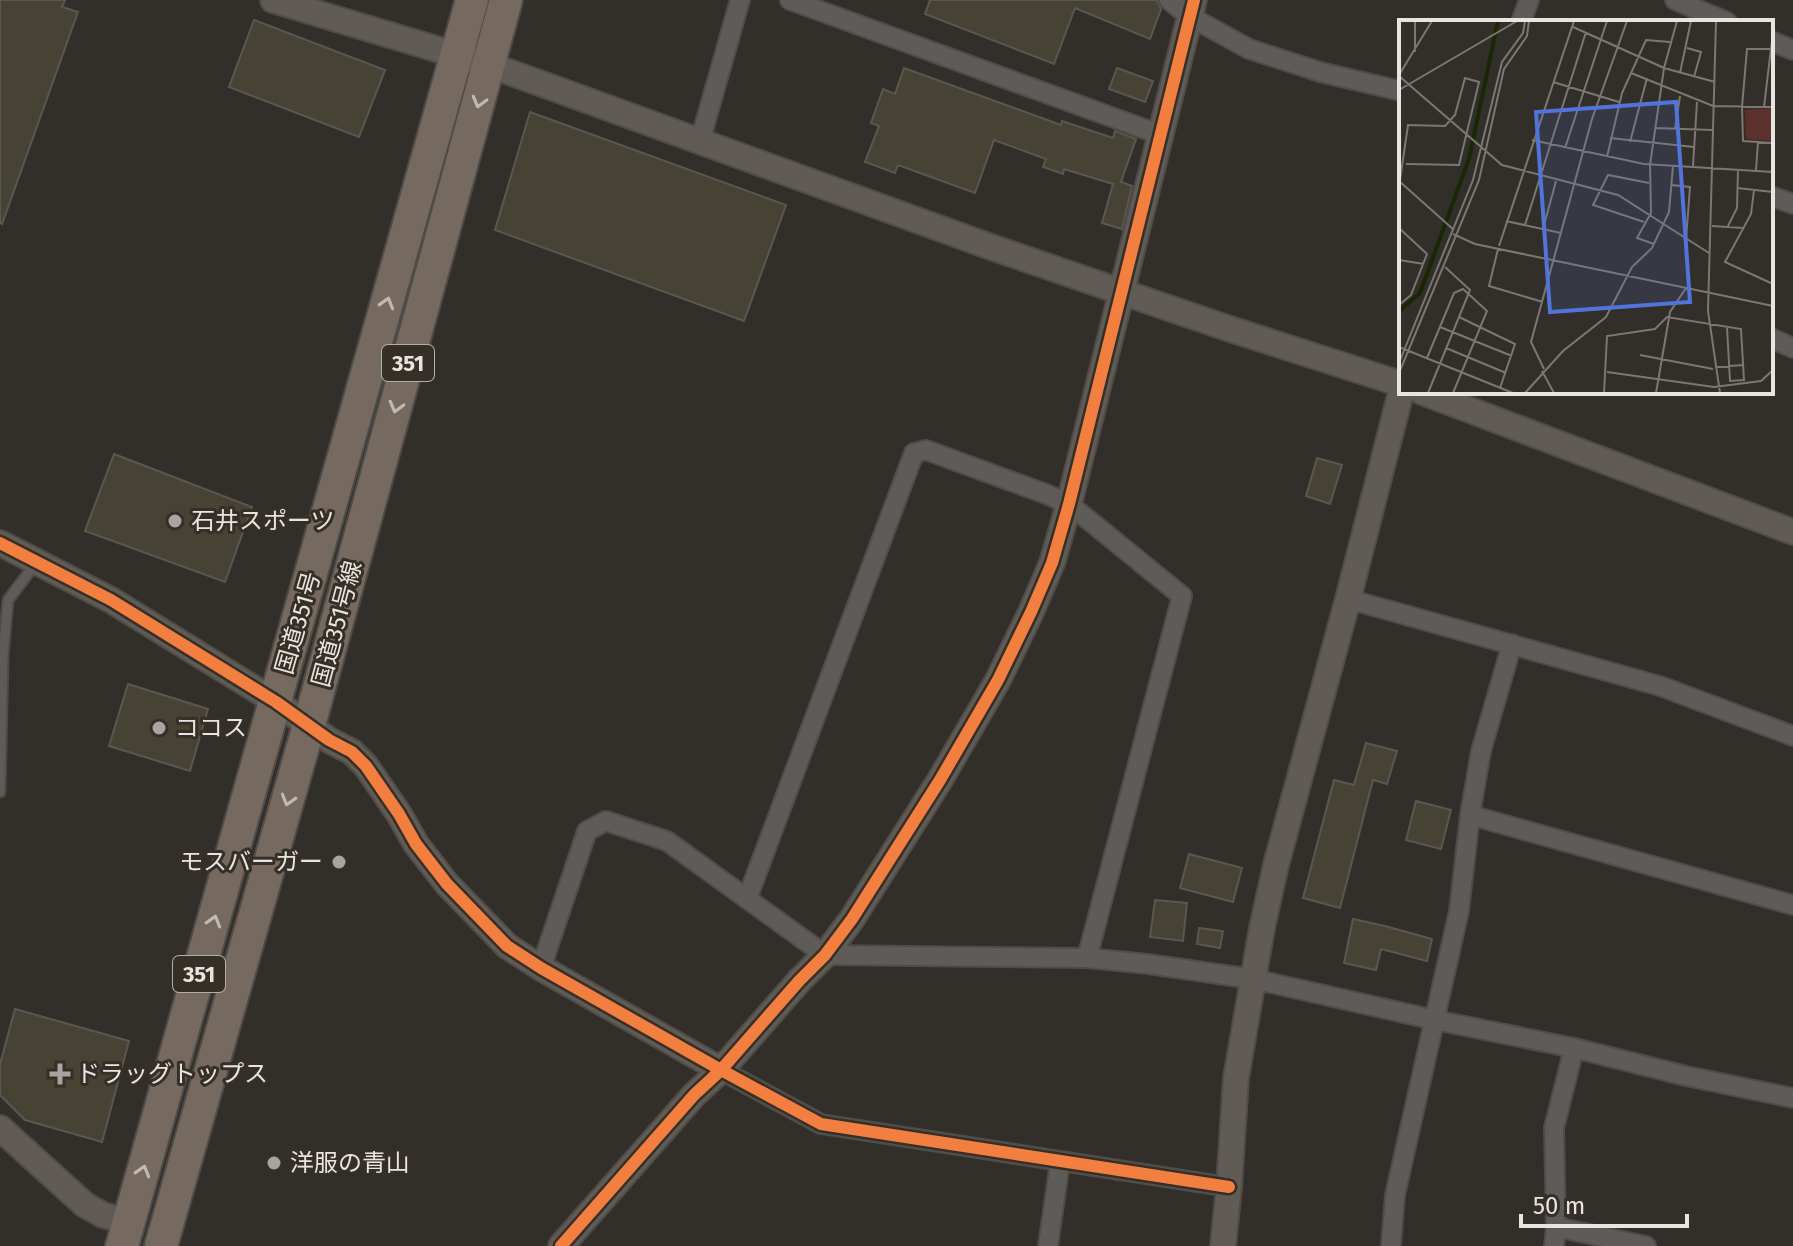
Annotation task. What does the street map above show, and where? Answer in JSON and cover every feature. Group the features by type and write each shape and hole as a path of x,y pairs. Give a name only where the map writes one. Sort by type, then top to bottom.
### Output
{"highway":[{"name":"国道351号","path":"126,1234 472,0"},
{"name":"国道351号線","path":"161,1246 309,725 506,0"}],"street":[{"path":"273,0 490,65 991,247 1399,383"},
{"path":"700,141 740,0"},
{"path":"790,0 1161,135"},
{"path":"1169,0 1192,8 1249,49 1320,72 1399,91"},
{"path":"1522,20 1529,0"},
{"path":"1675,0 1722,20"},
{"path":"561,1246 694,1095 721,1070 825,955 852,919 940,780 998,680 1052,563 1192,8"},
{"path":"1773,42 1793,50"},
{"path":"1773,197 1793,204"},
{"path":"1773,339 1793,348"},
{"path":"1223,1246 1236,1078 1276,865 1400,394"},
{"path":"1427,394 1793,532"},
{"path":"747,899 914,453 926,450 1069,504 1182,596 1087,958"},
{"path":"0,543 111,600 352,752 366,766 416,844 447,884 507,946 821,1124 1229,1187"},
{"path":"1348,599 1660,686 1793,736"},
{"path":"1391,1246 1395,1195 1459,911 1481,751 1512,644"},
{"path":"1470,815 1793,905"},
{"path":"541,968 587,831 606,821 667,841 825,955 1087,958 1253,979 1793,1098"},
{"path":"1574,1048 1554,1128 1555,1237 1646,1246"},
{"path":"0,1128 85,1205 126,1234"},
{"path":"1048,1246 1060,1162"}],"lane":[{"path":"0,792 3,655 8,600 36,563"}],"building":[{"path":"0,0 65,0 62,7 78,12 2,224 0,223"},
{"path":"930,0 1157,0 1161,9 1150,39 1075,8 1054,64 925,14"},
{"path":"254,20 385,70 359,137 229,87"},
{"path":"904,68 1061,125 1062,121 1113,138 1115,131 1136,139 1121,182 1132,186 1122,229 1102,223 1113,184 1064,169 1063,174 1043,167 1046,159 994,140 975,193 898,165 895,173 865,162 879,126 871,123 883,89 895,94"},
{"path":"1117,68 1153,81 1145,102 1109,89"},
{"path":"530,112 786,205 744,321 495,230"},
{"path":"114,454 252,507 225,582 85,531"},
{"path":"1317,458 1342,465 1330,504 1306,496"},
{"path":"128,684 208,709 190,771 109,746"},
{"path":"1366,743 1397,751 1387,784 1373,780 1340,908 1303,898 1334,780 1354,785"},
{"path":"1416,801 1451,810 1441,849 1406,840"},
{"path":"1189,854 1242,868 1233,902 1180,888"},
{"path":"1155,900 1187,903 1183,941 1150,937"},
{"path":"1353,919 1432,939 1427,961 1381,949 1376,970 1344,963"},
{"path":"1199,928 1223,931 1220,948 1197,944"},
{"path":"15,1009 129,1041 102,1142 25,1120 0,1095 0,1064"}],"cycle path":[{"path":"561,1246 694,1095 721,1070 825,955 852,919 940,780 998,680 1052,563 1194,0"},
{"path":"0,543 111,600 352,752 366,766 416,844 447,884 507,946 821,1124 1229,1187"}],"place":[{"name":"石井スポーツ","path":"175,521"},
{"name":"ココス","path":"159,728"},
{"name":"モスバーガー","path":"339,862"},
{"name":"ドラッグトップス","path":"60,1074"},
{"name":"洋服の青山","path":"274,1163"}]}
